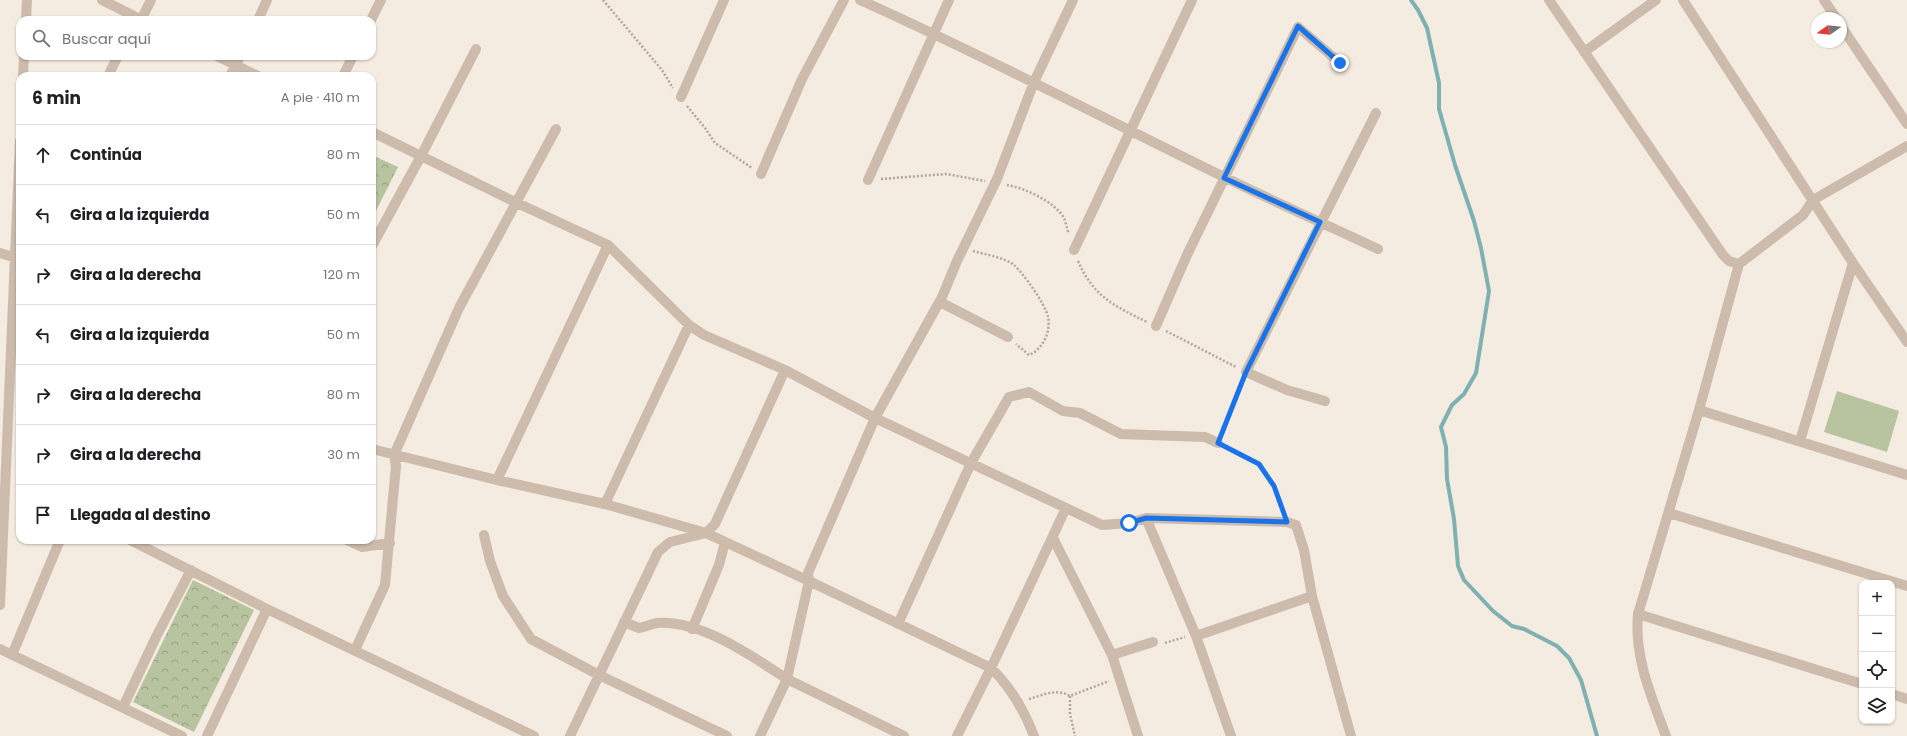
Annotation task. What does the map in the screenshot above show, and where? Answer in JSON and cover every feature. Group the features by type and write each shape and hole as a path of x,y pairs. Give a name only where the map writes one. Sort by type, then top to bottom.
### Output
{"street":[{"path":"26,16 27,0"},
{"path":"102,0 134,16"},
{"path":"144,16 151,0"},
{"path":"260,16 267,0"},
{"path":"373,16 381,0"},
{"path":"681,97 724,0"},
{"path":"761,174 802,79 844,0"},
{"path":"860,0 934,33 1131,130 1224,178 1378,249"},
{"path":"868,180 949,0"},
{"path":"760,736 788,679 809,581 808,573 875,418 940,302 996,179 1034,82 1074,0"},
{"path":"1074,250 1192,0"},
{"path":"1549,0 1723,255 1729,261 1739,264"},
{"path":"1584,52 1656,0"},
{"path":"1683,0 1853,263 1907,342"},
{"path":"1824,0 1832,12"},
{"path":"1156,326 1187,255 1298,26 1340,63"},
{"path":"1847,35 1907,124"},
{"path":"376,239 421,156 476,49"},
{"path":"23,72 24,60"},
{"path":"110,72 116,60"},
{"path":"345,72 351,60"},
{"path":"232,72 238,61 253,72"},
{"path":"1325,401 1287,390 1246,372 1376,113"},
{"path":"355,650 385,585 396,466 394,455 459,308 515,202 556,129"},
{"path":"376,134 515,202 608,245 689,325 704,335 785,370 875,418 1102,525 1129,523 1146,518 1287,522 1296,525 1300,532 1312,596 1350,736"},
{"path":"1666,736 1643,675 1636,630 1638,614 1699,410 1739,264 1803,215 1813,200 1907,146"},
{"path":"497,480 608,245"},
{"path":"0,253 16,259"},
{"path":"1800,440 1853,263"},
{"path":"940,302 1008,337"},
{"path":"606,504 646,414 689,325"},
{"path":"0,605 2,483 16,355"},
{"path":"570,736 658,552 670,542 706,533 714,524 785,370"},
{"path":"898,624 971,463 1009,397 1029,392 1062,410 1080,413 1121,434 1205,437 1218,443"},
{"path":"1699,410 1800,440 1907,475"},
{"path":"376,450 497,480 606,504 706,533 991,668 1001,678 1019,702 1034,736"},
{"path":"956,736 991,668 1066,508"},
{"path":"1669,513 1907,586"},
{"path":"1146,518 1196,636 1231,736"},
{"path":"484,535 490,560 503,596 530,639 599,675 727,736"},
{"path":"1053,538 1112,655 1138,736"},
{"path":"692,629 719,565 725,542"},
{"path":"356,544 362,547 390,543"},
{"path":"12,655 58,544"},
{"path":"138,544 267,609 534,736"},
{"path":"123,708 156,637 191,570"},
{"path":"1196,636 1312,596"},
{"path":"207,736 267,609"},
{"path":"1638,614 1859,683"},
{"path":"624,622 639,628 655,623 671,624 692,629 732,644 788,679 904,736"},
{"path":"1112,655 1153,642"},
{"path":"0,649 182,736"},
{"path":"1895,695 1907,698"}],"path":[{"path":"963,249 992,256 1013,264 1035,291 1048,316 1048,331 1041,347 1036,352 1029,355 1008,337"},
{"path":"1246,372 1218,443 1259,464 1274,486 1287,522"},
{"path":"1153,642 1161,644 1184,637 1196,636"},
{"path":"1070,696 1118,677"},
{"path":"1019,702 1053,692 1063,692 1070,696"},
{"path":"1070,696 1070,714 1075,736"}],"green space":[{"path":"376,157 398,167 376,211"},
{"path":"1837,391 1899,411 1887,452 1824,432"},
{"path":"193,580 254,610 194,732 133,702"}],"waterway":[{"path":"1411,0 1427,28 1439,83 1439,109 1455,165 1474,221 1489,291 1476,373 1464,394 1452,405 1441,427 1446,447 1447,479 1454,519 1458,566 1464,580 1493,611 1512,626 1524,629 1557,646 1569,658 1581,680 1597,736"}],"route":[{"path":"1129,523 1146,518 1287,522 1274,486 1259,464 1218,443 1246,372 1320,222 1224,178 1298,26 1340,63"}]}
